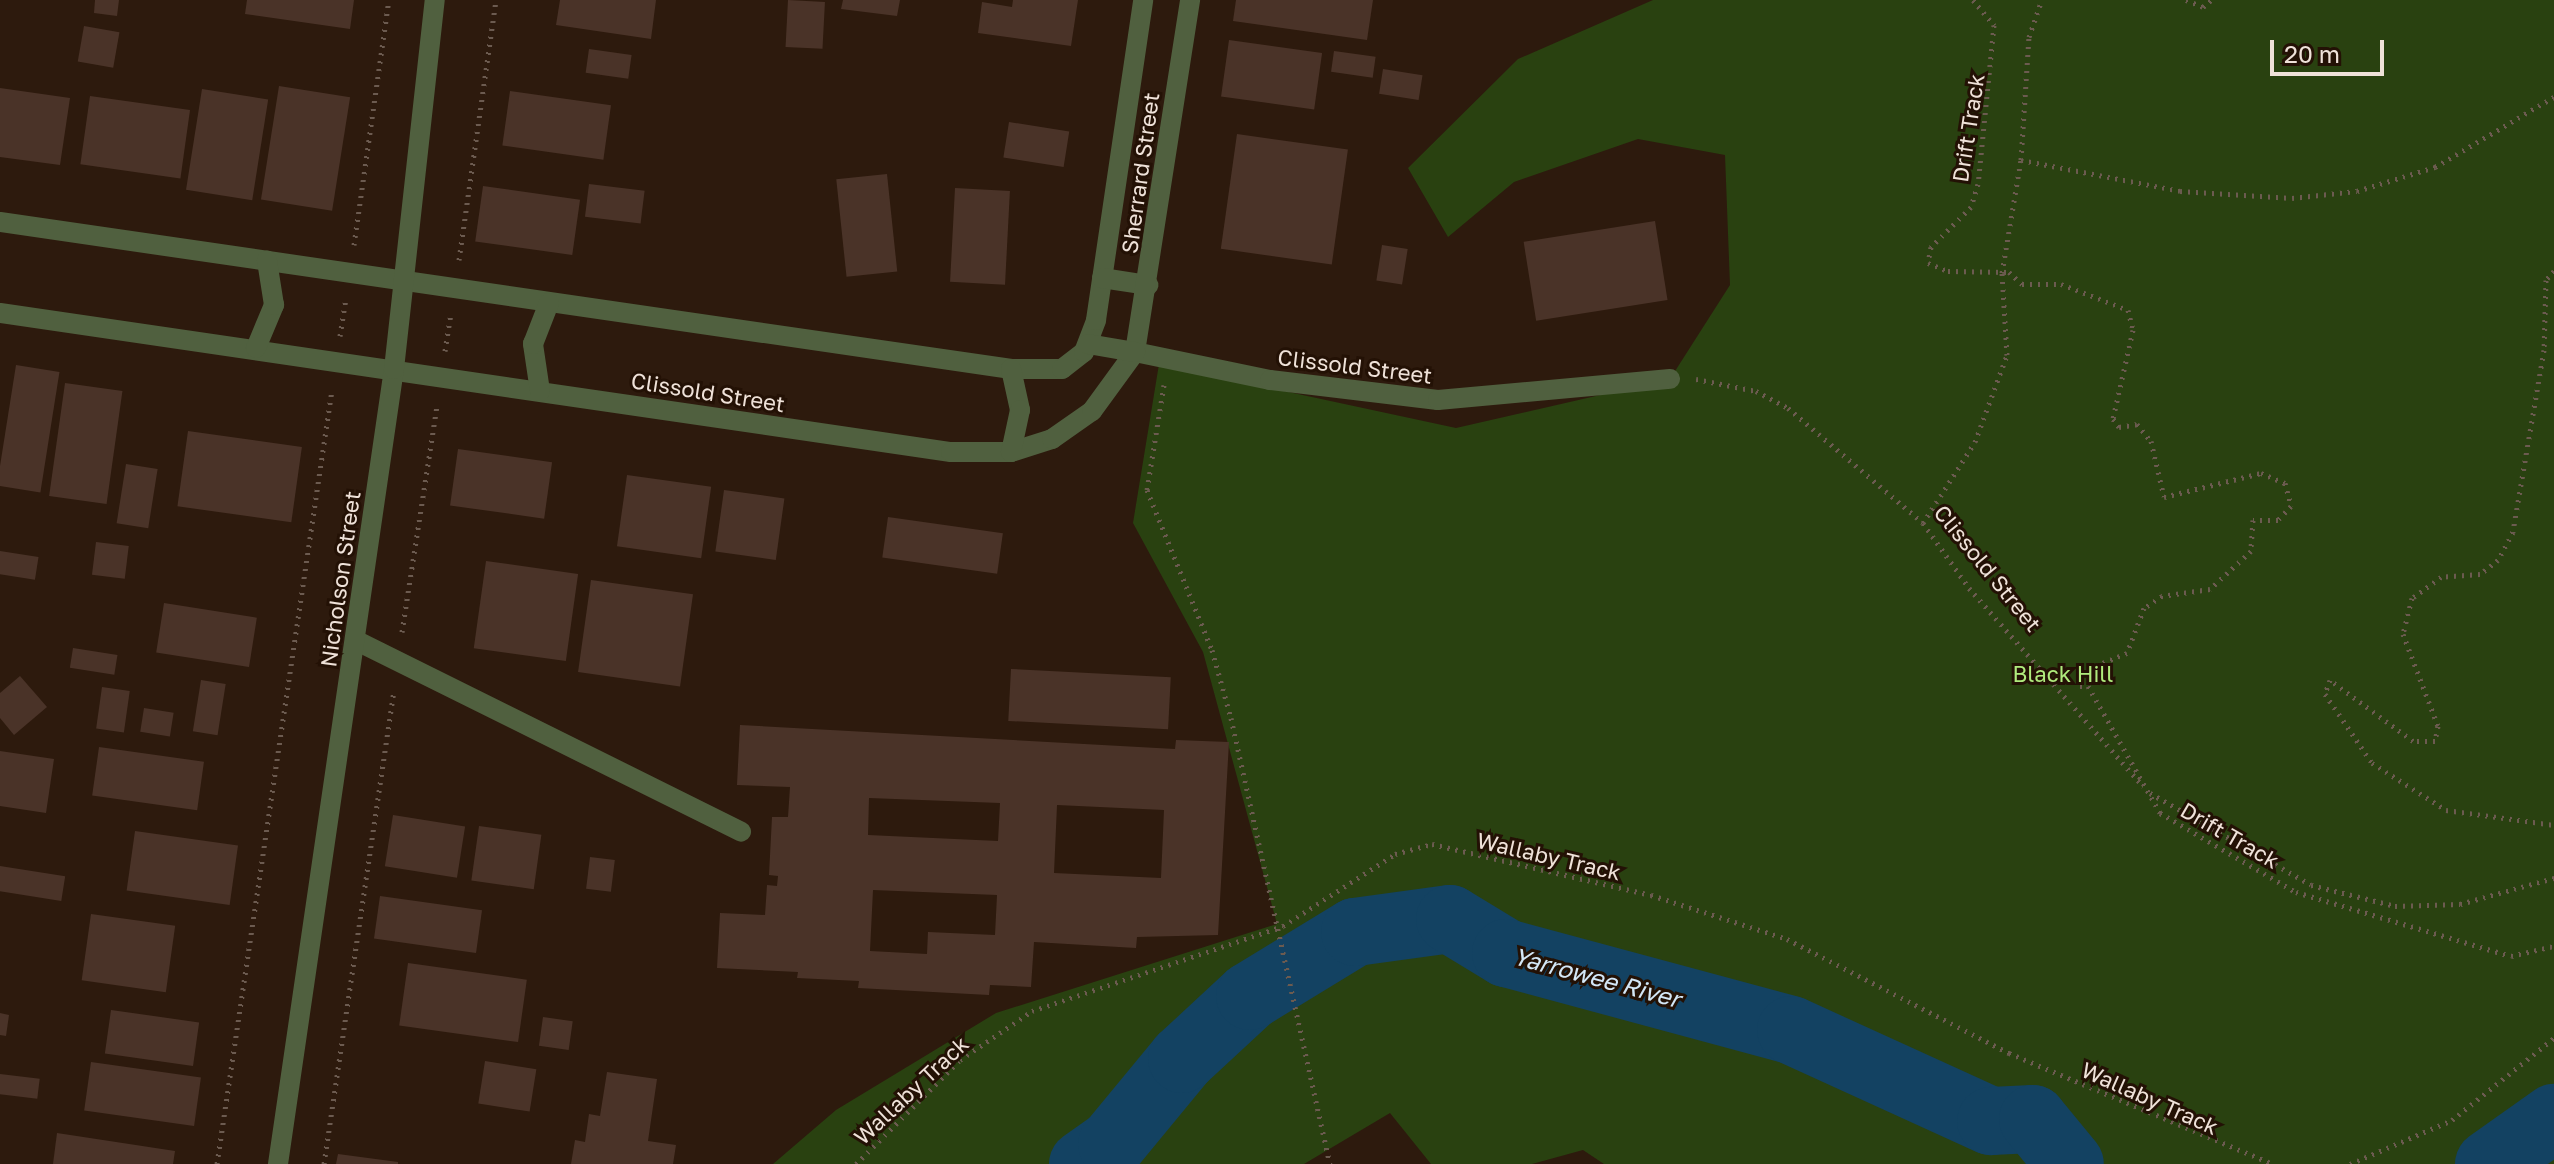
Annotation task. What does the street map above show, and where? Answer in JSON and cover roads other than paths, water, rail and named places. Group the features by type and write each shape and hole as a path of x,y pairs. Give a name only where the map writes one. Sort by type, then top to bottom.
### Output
{"street":[{"name":"Nicholson Street","path":"278,1164 394,369 435,0"},
{"name":"Sherrard Street","path":"1088,344 1102,278 1143,0"},
{"name":"Sherrard Street","path":"1135,352 1148,285 1190,0"},
{"path":"0,222 1011,369 1062,369 1088,344 1135,352"},
{"path":"256,348 274,305 267,261"},
{"path":"1102,278 1148,285"},
{"path":"540,391 533,344 549,303"},
{"name":"Clissold Street","path":"0,313 951,452 1011,452 1052,439 1092,411 1135,352 1168,362 1438,400 1670,379"},
{"path":"1011,369 1020,410 1011,452"},
{"path":"355,640 741,832"}],"waterway":[{"name":"Yarrowee River","path":"1083,1164 1112,1144 1182,1059 1250,996 1355,932 1450,919 1506,953 1791,1030 1991,1121 2033,1119 2070,1164"},
{"name":"Yarrowee River","path":"2489,1164 2554,1118"}],"park label":[{"name":"Black Hill","path":"2063,674"}]}
